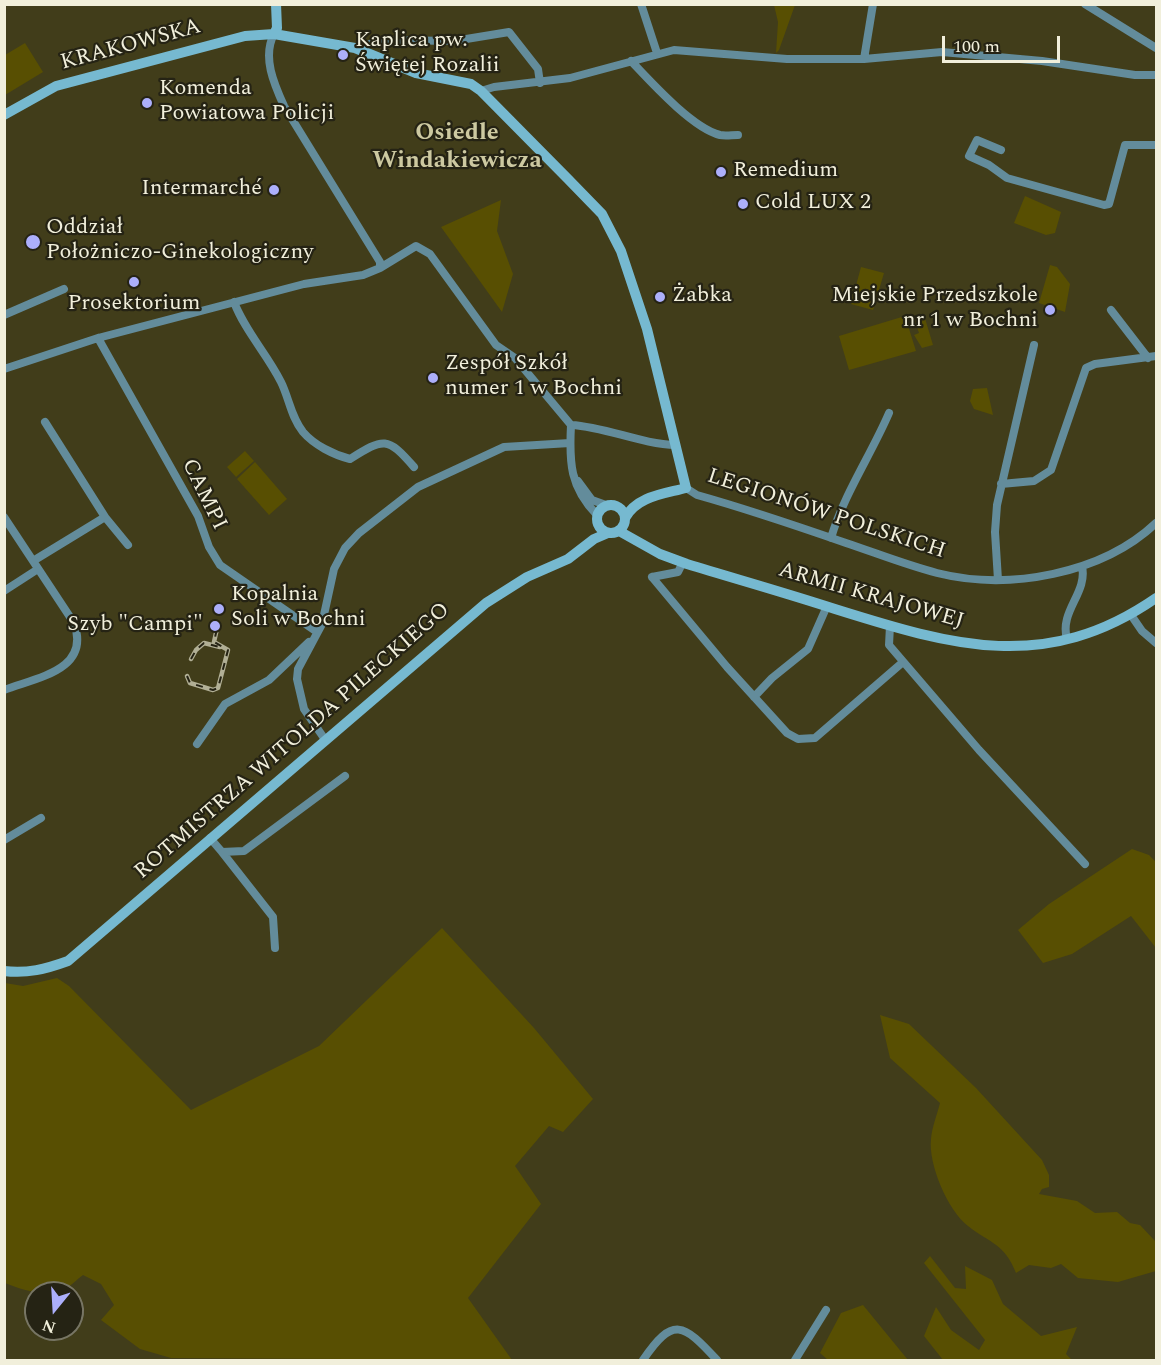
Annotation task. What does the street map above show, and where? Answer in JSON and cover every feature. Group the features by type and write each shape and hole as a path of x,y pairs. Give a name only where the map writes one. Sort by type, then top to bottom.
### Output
{"main road":[{"path":"274,34 277,28 276,4"},
{"name":"KRAKOWSKA","path":"4,115 56,86 245,36 274,34 363,51 416,73 471,84 481,91"},
{"name":"LEGIONÓW POLSKICH","path":"481,91 602,214 631,278 686,488 664,493 643,494 611,506"},
{"name":"LEGIONÓW POLSKICH","path":"619,526 634,506 664,493"},
{"path":"597,518 601,530 619,526 611,506"},
{"name":"ROTMISTRZA WITOLDA PILECKIEGO","path":"552,565 590,534 597,518 611,506"},
{"name":"ROTMISTRZA WITOLDA PILECKIEGO","path":"4,971 35,971 68,961 486,603 507,588 568,559 594,539 619,526"},
{"name":"ARMII KRAJOWEJ","path":"619,526 660,554 680,561 890,626 942,640 980,646 1045,645 1131,615 1156,598"}],"street":[{"path":"641,4 657,53"},
{"path":"864,59 873,4"},
{"path":"1085,4 1156,48"},
{"path":"363,51 366,45 383,40 438,42 509,32 538,69 540,83"},
{"path":"274,34 268,45 272,78 284,106 380,262 380,268"},
{"path":"481,91 494,87 570,78 674,50 787,59 864,59 942,52 1042,61 1135,75 1156,75"},
{"path":"631,61 658,92 710,131 721,135 738,135"},
{"path":"1001,150 977,140 969,156 989,165 1007,178 1104,205 1109,204 1125,145 1156,145"},
{"path":"4,369 98,338 234,302 304,284 363,275 380,268 416,246 426,249 496,345 515,358 571,425 572,469 578,492 597,518"},
{"path":"4,315 64,289"},
{"path":"234,302 240,318 281,382 294,417 304,433 337,456 350,459 376,443 389,444 397,447 414,467"},
{"path":"1111,310 1148,358"},
{"name":"CAMPI","path":"98,338 198,516 209,547 220,565 316,634"},
{"path":"998,580 995,520 1001,484 1034,345"},
{"path":"1001,484 1034,481 1051,470 1086,368 1095,364 1156,356"},
{"path":"831,538 840,509 875,446 889,413"},
{"path":"45,422 105,518 128,545"},
{"path":"571,425 595,427 663,445 676,445"},
{"path":"326,741 311,723 298,690 298,669 322,624 334,569 345,548 359,533 418,487 504,447 570,443"},
{"path":"572,469 588,496 611,506"},
{"name":"LEGIONÓW POLSKICH","path":"686,488 697,495 939,574 998,580 1035,576 1082,566 1137,542 1156,523"},
{"path":"4,517 74,623 79,636 78,647 70,662 61,668 4,690"},
{"path":"33,561 105,518"},
{"path":"680,561 678,572 652,577 754,697 787,733 798,739 816,738 903,662"},
{"path":"1067,639 1064,626 1066,615 1082,585 1082,566"},
{"path":"4,591 38,569"},
{"path":"754,697 772,678 808,649 827,606"},
{"path":"1131,615 1142,631 1156,643"},
{"path":"890,626 889,645 979,750 1085,864"},
{"path":"197,744 225,704 279,673 316,634"},
{"path":"222,852 244,851 345,776"},
{"path":"4,840 41,818"},
{"path":"210,838 273,917 275,948"},
{"path":"795,1360 826,1310"},
{"path":"643,1360 661,1335 670,1330 680,1330 691,1335 717,1360"}],"shaded area":[{"path":"774,5 795,5 776,53 778,22"},
{"path":"25,43 43,72 5,95 5,55"},
{"path":"1025,196 1061,212 1055,233 1046,235 1014,223"},
{"path":"501,200 497,231 513,274 502,312 441,227"},
{"path":"1050,265 1057,267 1070,284 1065,312 1039,303"},
{"path":"861,267 884,273 873,310 851,304"},
{"path":"924,315 933,345 922,348 914,335 919,333 915,321"},
{"path":"905,316 916,351 849,370 839,336"},
{"path":"987,388 993,415 974,409 970,401 973,389"},
{"path":"245,451 254,461 236,477 227,467"},
{"path":"255,462 287,499 269,515 237,479"},
{"path":"1132,849 1149,855 1156,862 1156,948 1131,916 1072,954 1043,963 1018,930 1049,904"},
{"path":"442,928 534,1028 593,1099 563,1132 549,1126 515,1166 541,1204 468,1298 512,1360 171,1358 140,1349 101,1320 114,1305 101,1284 83,1275 76,1281 24,1281 24,1289 5,1283 5,983 23,986 57,978 69,986 191,1110 319,1046"},
{"path":"880,1015 909,1024 976,1088 1042,1160 1049,1175 1049,1187 1042,1189 1039,1194 1077,1201 1095,1213 1117,1212 1130,1223 1140,1225 1156,1242 1156,1271 1118,1282 1078,1278 1061,1264 1051,1268 1029,1265 1016,1273 1002,1250 968,1226 953,1210 936,1174 931,1149 932,1130 940,1103 890,1058"},
{"path":"930,1256 955,1288 966,1289 965,1266 992,1280 1003,1304 1041,1336 1077,1327 1066,1354 1072,1360 943,1360 924,1336 936,1307 951,1330 979,1350 985,1340 924,1263"},
{"path":"863,1305 908,1360 828,1360 820,1353 841,1313"}],"railway":[{"path":"187,676 190,683 213,690 218,688 228,650 214,642 218,624"},
{"path":"191,659 204,643 220,647"}],"place":[{"name":"Kaplica pw. Świętej Rozalii","path":"343,55"},
{"name":"Komenda Powiatowa Policji","path":"147,103"},
{"name":"Remedium","path":"721,172"},
{"name":"Intermarché","path":"274,190"},
{"name":"Cold LUX 2","path":"743,204"},
{"name":"Oddział Położniczo-Ginekologiczny","path":"33,242"},
{"name":"Prosektorium","path":"134,282"},
{"name":"Żabka","path":"660,297"},
{"name":"Miejskie Przedszkole nr 1 w Bochni","path":"1050,310"},
{"name":"Zespół Szkół numer 1 w Bochni","path":"433,378"},
{"name":"Kopalnia Soli w Bochni","path":"219,609"},
{"name":"Szyb \"Campi\"","path":"215,626"}],"district":[{"name":"Osiedle Windakiewicza","path":"457,148"}]}
